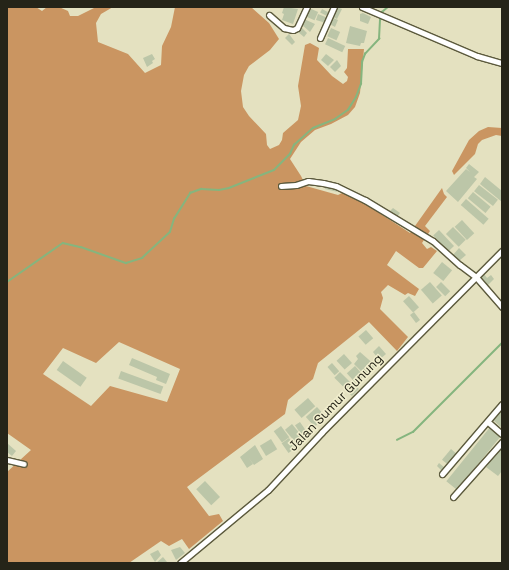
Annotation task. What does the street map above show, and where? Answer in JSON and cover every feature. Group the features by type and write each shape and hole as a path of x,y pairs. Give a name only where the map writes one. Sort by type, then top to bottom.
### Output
{"street":[{"path":"269,15 284,28 293,30 297,28 307,7"},
{"path":"320,38 334,7"},
{"path":"362,7 384,18 477,56 502,63"},
{"path":"281,186 296,185 308,180 336,186 365,200 433,240 460,266 476,277 502,307"},
{"name":"Jalan Sumur Gunung","path":"180,563 268,490 322,432 502,251"},
{"path":"442,474 502,404"},
{"path":"488,422 502,434"},
{"path":"453,497 502,442"},
{"path":"7,460 24,464"}],"shaded area":[{"path":"7,7 36,7 42,11 47,7 59,7 68,11 70,16 78,16 96,7 113,7 101,14 96,23 98,42 128,54 145,73 161,65 162,46 171,27 175,7 251,7 269,23 279,39 270,50 249,66 244,75 241,91 243,107 249,116 266,134 267,145 270,149 279,145 282,140 283,133 298,120 301,106 298,86 305,45 310,43 319,48 317,60 332,76 343,84 347,81 348,77 344,72 347,68 348,49 364,49 360,93 355,107 348,115 315,130 301,142 290,159 306,186 338,195 342,193 364,203 410,233 442,188 447,197 425,226 430,231 422,243 427,249 431,247 437,251 423,268 419,268 396,251 387,265 419,289 415,296 408,293 405,295 388,285 381,292 383,298 380,309 408,337 397,351 369,322 318,363 313,379 288,400 285,414 187,487 209,516 219,514 223,521 189,549 182,539 169,546 161,541 129,563 7,563 7,472 31,450 7,433","holes":["119,342 180,369 167,402 110,386 91,406 43,374 63,348 96,363"]},
{"path":"488,127 502,128 502,136 496,135 482,140 478,144 475,154 454,175 452,171 469,140 479,131"}],"building":[{"path":"284,7 298,9 293,24 282,20"},
{"path":"336,7 342,9 337,19 331,16"},
{"path":"309,8 318,12 314,20 305,16"},
{"path":"322,9 328,12 326,16 320,13"},
{"path":"363,13 371,17 368,24 360,21 360,14"},
{"path":"318,14 328,18 326,23 316,20"},
{"path":"331,17 338,20 335,27 328,23"},
{"path":"304,19 315,24 310,32 301,24"},
{"path":"350,26 367,31 364,43 361,43 360,46 346,43"},
{"path":"302,28 307,33 304,37 298,32"},
{"path":"331,28 340,32 336,40 327,36"},
{"path":"289,34 295,42 292,45 285,38"},
{"path":"328,38 345,46 342,52 325,44"},
{"path":"152,54 155,59 152,61 153,63 147,67 143,58"},
{"path":"326,54 334,60 328,66 321,60"},
{"path":"337,60 341,66 335,72 330,67"},
{"path":"469,164 479,172 474,177 477,179 458,202 446,191 466,169 470,172 466,168"},
{"path":"485,177 502,191 502,202 480,184"},
{"path":"326,185 338,188 337,192 325,189"},
{"path":"479,185 498,200 493,206 474,191"},
{"path":"473,192 491,207 485,213 468,198"},
{"path":"466,199 489,219 483,225 461,205"},
{"path":"393,208 400,213 397,217 390,211"},
{"path":"462,220 474,233 467,240 455,227"},
{"path":"453,227 466,240 459,247 446,234"},
{"path":"439,230 454,246 448,252 433,235"},
{"path":"459,248 466,255 459,261 453,255"},
{"path":"442,262 452,270 443,281 433,273"},
{"path":"484,274 487,278 491,275 494,279 486,287 478,279"},
{"path":"430,282 442,296 433,303 421,290"},
{"path":"441,282 450,291 445,296 436,287"},
{"path":"409,296 419,307 413,313 403,301"},
{"path":"414,312 420,320 416,323 410,315"},
{"path":"366,330 373,338 366,345 358,337"},
{"path":"379,346 386,354 379,360 373,352"},
{"path":"360,352 376,366 366,376 354,364 358,359 356,356"},
{"path":"344,354 352,363 345,370 337,361"},
{"path":"132,358 170,374 166,384 156,380 157,377 129,365"},
{"path":"63,361 87,378 80,387 57,370"},
{"path":"332,363 339,371 335,375 327,367"},
{"path":"355,366 364,376 356,383 347,373"},
{"path":"121,371 163,386 161,394 118,379"},
{"path":"340,372 352,384 346,390 334,378"},
{"path":"354,384 359,389 352,396 347,391"},
{"path":"308,398 315,406 302,418 294,410"},
{"path":"317,407 326,417 315,427 306,417"},
{"path":"502,409 502,428 493,420"},
{"path":"300,422 306,431 301,434 295,425"},
{"path":"292,424 306,441 299,447 285,430"},
{"path":"281,426 289,437 282,443 274,431"},
{"path":"491,426 502,435 457,490 446,481"},
{"path":"289,438 296,448 289,453 282,443"},
{"path":"271,439 277,449 266,456 260,446"},
{"path":"7,443 16,451 12,456 7,452"},
{"path":"255,445 263,459 254,465 248,457 253,464 247,468 240,457"},
{"path":"502,448 502,471 498,476 486,467"},
{"path":"451,449 457,454 448,465 442,460"},
{"path":"439,463 445,468 442,471 437,466"},
{"path":"205,481 220,497 211,505 196,489"},
{"path":"180,547 185,553 176,560 171,550"},
{"path":"158,550 161,555 155,562 150,554"},
{"path":"163,557 167,562 166,563 156,563"}],"waterway":[{"path":"7,282 63,243 81,247 126,263 142,258 170,232 174,219 190,193 201,189 219,190 229,188 274,170 290,154 294,145 313,128 335,119 348,110 356,97 361,84 362,62 365,54 379,39 382,12 388,7"},
{"path":"397,440 413,432 502,343"}]}
